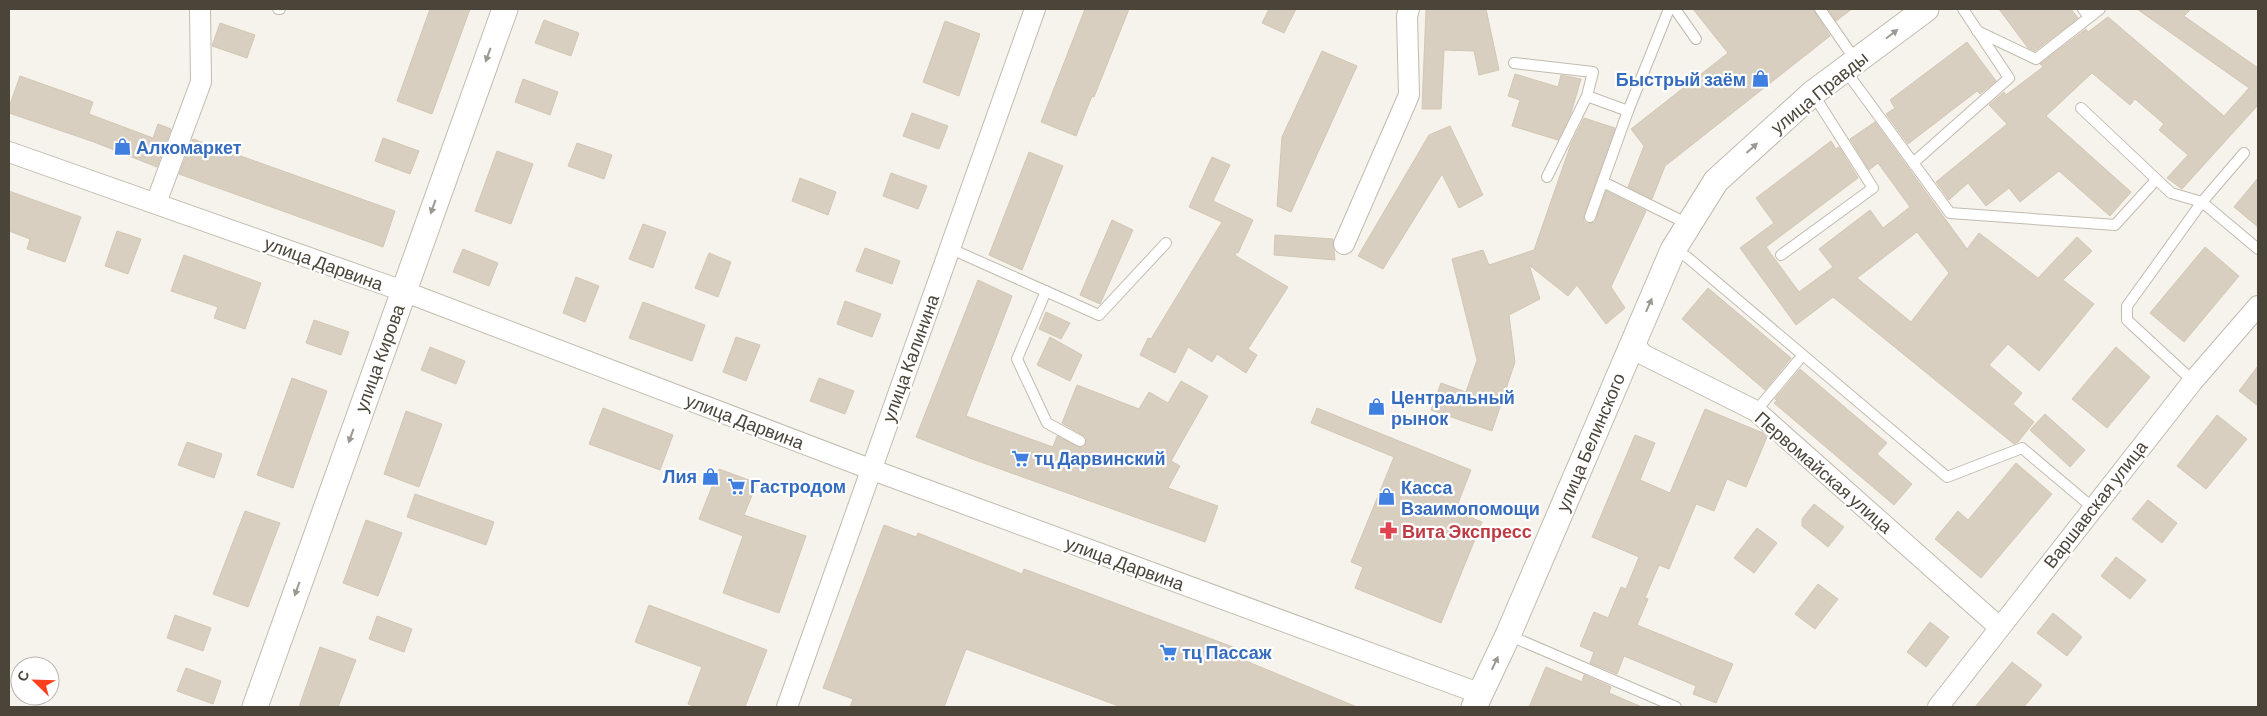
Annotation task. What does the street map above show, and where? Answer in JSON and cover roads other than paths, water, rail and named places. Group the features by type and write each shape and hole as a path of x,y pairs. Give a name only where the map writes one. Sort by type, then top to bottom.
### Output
{"street":[{"path":"156,203 201,82 200,9"},
{"name":"улица Кирова","path":"255,707 505,9"},
{"name":"улица Калинина","path":"787,707 1035,9"},
{"name":"улица Правды","path":"1716,181 1812,93 1926,9"},
{"path":"1344,244 1409,95 1403,11"},
{"name":"улица Дарвина","path":"9,152 403,291 1478,700"},
{"name":"улица Белинского","path":"1478,700 1508,635 1673,250 1716,181"},
{"name":"Варшавская улица","path":"1938,707 2092,507 2193,381 2258,306"},
{"name":"Первомайская улица","path":"1632,343 1644,355 1756,411 1999,627"}],"lane":[{"path":"1590,217 1628,111 1668,9"},
{"path":"1675,9 1696,39"},
{"path":"1820,9 1851,65 1913,163 1950,213 2115,225 2156,180"},
{"path":"1913,163 2009,78 1962,9"},
{"path":"1976,30 2036,58 2086,13 2100,9"},
{"path":"1514,63 1593,72 1587,96 1547,177"},
{"path":"1781,255 1873,188 1812,93"},
{"path":"1587,96 1628,111"},
{"path":"2081,108 2171,193 2202,202 2258,249"},
{"path":"2193,381 2127,320 2127,306 2202,202 2244,153"},
{"path":"1603,182 1689,224"},
{"path":"949,248 1099,314 1166,243"},
{"path":"1673,250 1687,257 1947,477 2022,448 2092,507"},
{"path":"1046,291 1017,359 1046,423 1080,441"},
{"path":"1756,411 1802,356"},
{"path":"1508,635 1676,707"}],"place":[{"name":"Быстрый заём","path":"1760,79"},
{"name":"Алкомаркет","path":"122,147"},
{"name":"Центральный рынок","path":"1377,407"},
{"name":"тц Дарвинский","path":"1020,458"},
{"name":"Лия","path":"711,476"},
{"name":"Гастродом","path":"736,486"},
{"name":"Касса Взаимопомощи","path":"1387,497"},
{"name":"Вита Экспресс","path":"1388,531"},
{"name":"тц Пассаж","path":"1168,652"}]}
